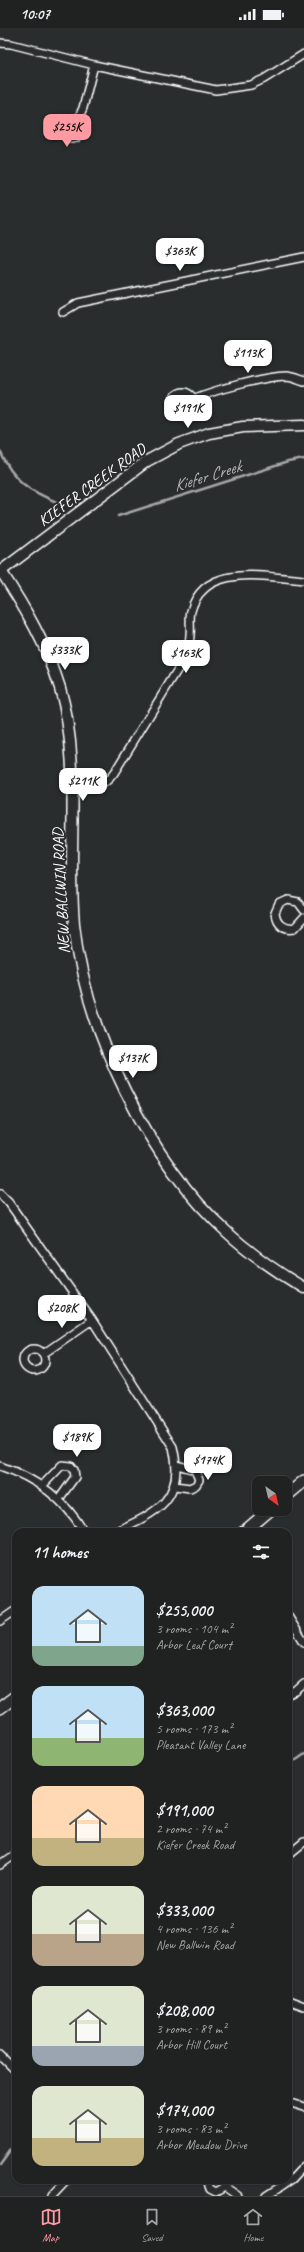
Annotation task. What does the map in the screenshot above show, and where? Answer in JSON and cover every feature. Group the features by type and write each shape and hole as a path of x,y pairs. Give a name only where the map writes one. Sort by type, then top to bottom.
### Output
{"main road":[{"path":"292,1491 304,1481"},
{"path":"249,1528 263,1516"},
{"path":"0,1708 12,1699"}],"street":[{"path":"0,43 11,44 94,65 205,89 228,90 251,85 264,79 304,54"},
{"path":"77,121 83,108 94,65"},
{"path":"63,312 78,303 304,257"},
{"path":"193,399 212,392 286,376 304,381"},
{"name":"KIEFER CREEK ROAD","path":"0,571 147,461 179,444 209,433 243,427 304,425"},
{"name":"NEW BALLWIN ROAD","path":"0,571 31,617 60,688 68,734 72,788 72,876 74,923 79,958 93,1009 120,1078 152,1142 203,1208 228,1233 255,1255 304,1288"},
{"path":"72,788 94,789 111,778 186,656 190,636 191,613 198,595 204,588 218,579 230,576 304,580"},
{"path":"303,907 293,900 283,901 277,908 276,918 281,926 290,929 299,926 304,918"},
{"path":"0,1194 9,1203 92,1320 169,1438 177,1465 175,1486 164,1503 153,1513 122,1528"},
{"path":"43,1354 92,1320"},
{"path":"42,1486 62,1465 71,1466 74,1470 75,1477 59,1499"},
{"path":"175,1486 190,1488 196,1485 199,1480 195,1470 177,1465"},
{"path":"0,1466 42,1486 59,1499 81,1528"},
{"path":"1,1618 12,1612"},
{"path":"292,1622 304,1642"},
{"path":"292,1692 304,1684"},
{"path":"292,1852 304,1842"},
{"path":"0,1865 12,1857"},
{"path":"292,2002 304,2006"},
{"path":"0,2055 12,2067"},
{"path":"292,2103 304,2107"},
{"path":"292,2178 304,2166"},
{"path":"52,2196 63,2184"},
{"path":"208,2184 213,2190 220,2191 226,2184 238,2196"},
{"path":"266,2196 285,2184"}],"waterway":[{"name":"Kiefer Creek","path":"0,451 10,470 23,484 39,494 59,503"},
{"name":"Kiefer Creek","path":"118,516 288,462 304,459"},
{"path":"292,1762 304,1754"},
{"path":"0,2165 12,2148"}]}
